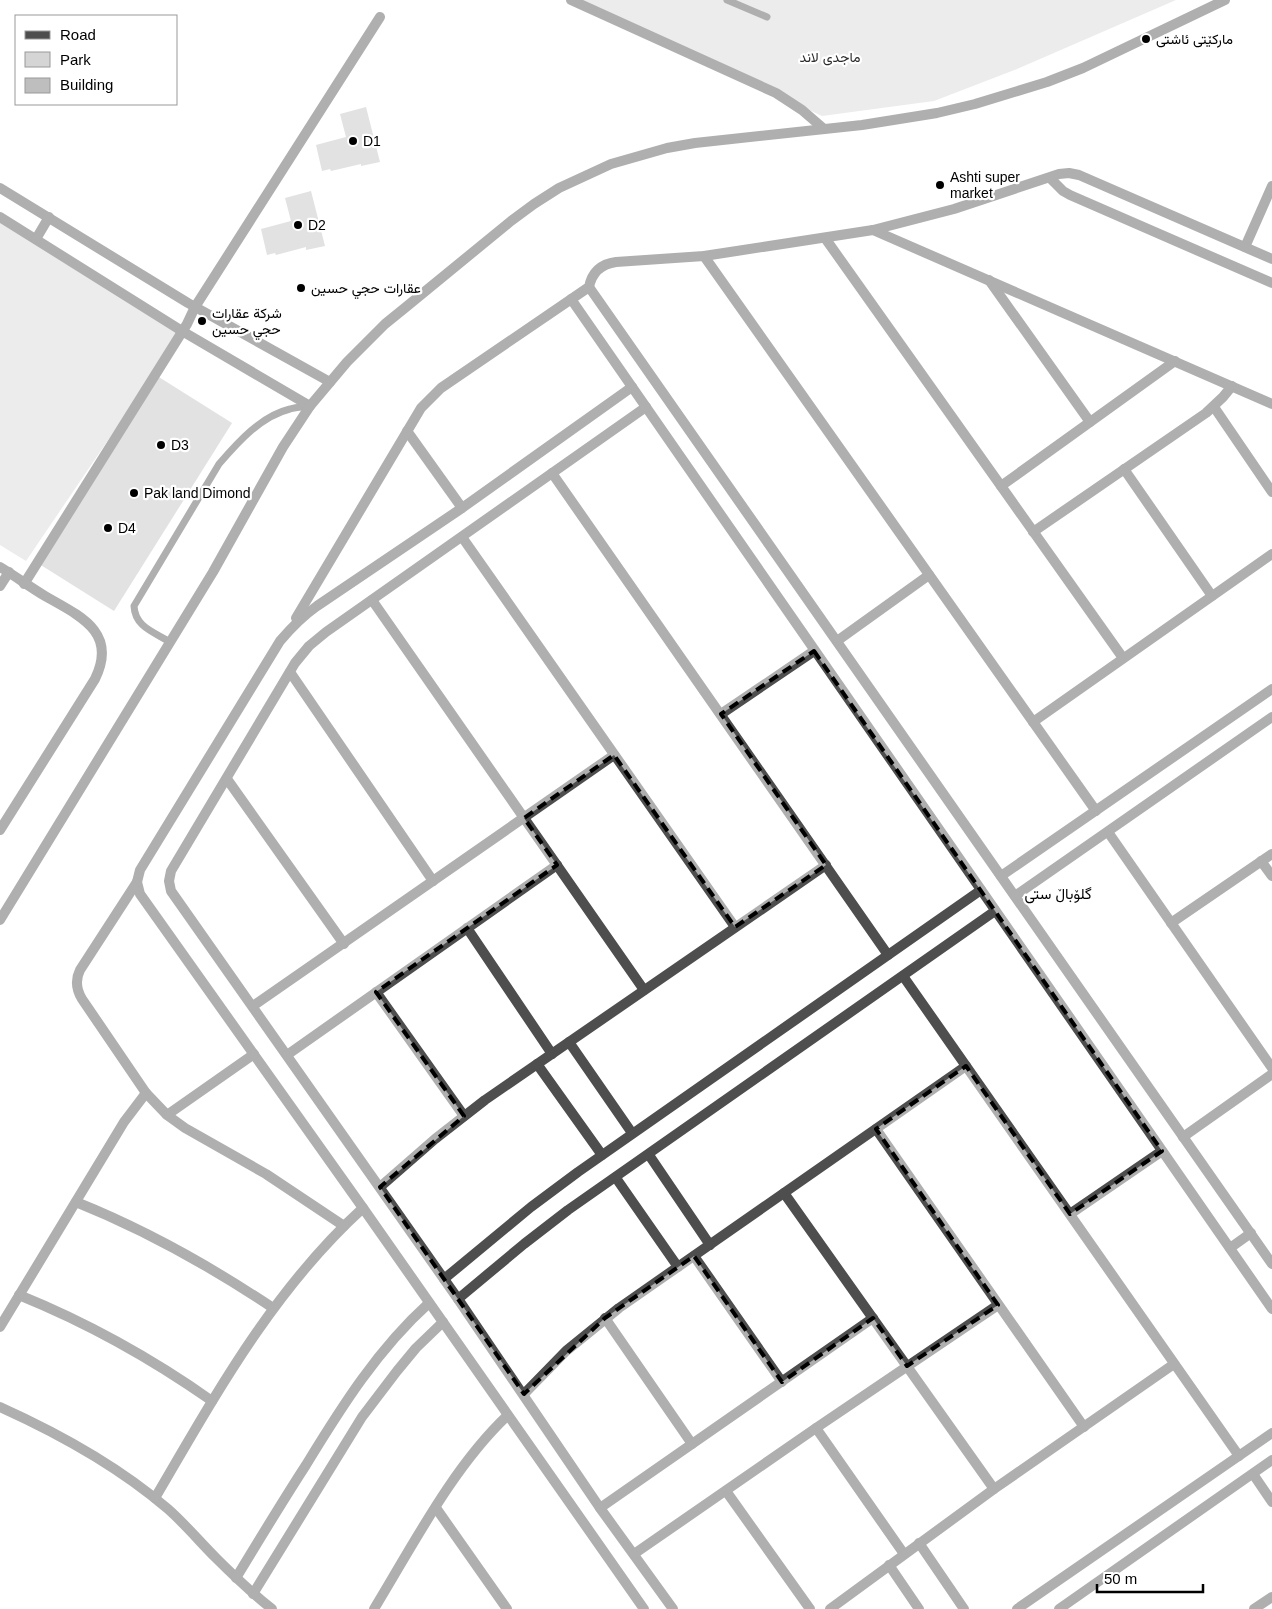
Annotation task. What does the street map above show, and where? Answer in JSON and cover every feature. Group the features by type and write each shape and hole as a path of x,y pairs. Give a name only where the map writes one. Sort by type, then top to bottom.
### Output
{"street":[{"path":"571,0 776,93 802,110 824,129"},
{"path":"1,917 213,572 283,447 310,406 354,355 386,324 511,221 551,194 584,175 611,164 666,148 695,143 862,125 928,115 1011,94 1083,68 1225,0"},
{"path":"24,584 182,331 195,307 380,17"},
{"path":"291,628 421,408 441,388 589,287 593,274 603,265 704,256 873,230 954,209 1059,174 1069,173 1078,175 1272,259"},
{"path":"1050,178 1070,195 1272,283"},
{"path":"1245,247 1272,186"},
{"path":"0,188 195,307 330,382"},
{"path":"0,217 182,331 310,406"},
{"path":"36,239 49,217"},
{"path":"873,230 1272,404"},
{"path":"825,238 1123,658"},
{"path":"704,256 1096,811"},
{"path":"989,280 1090,422"},
{"path":"589,287 1272,1264"},
{"path":"571,299 1272,1309"},
{"path":"1001,486 1175,362"},
{"path":"1034,532 1214,407 1232,386"},
{"path":"344,1226 266,1174 185,1128 167,1115 146,1093 82,999 77,988 78,975 137,882 140,870 280,641 291,628 317,606 462,508 632,387"},
{"path":"646,407 317,639 302,654 290,672 171,871 169,881 171,891 458,1299 600,1508 674,1609"},
{"path":"1214,407 1272,492"},
{"path":"407,431 462,508"},
{"path":"1124,470 1212,596"},
{"path":"552,472 888,955"},
{"path":"462,537 735,927"},
{"path":"1033,722 1272,554"},
{"path":"0,586 4,570 82,618 98,635 102,646 102,657 100,669 95,679 0,830"},
{"path":"837,641 929,575"},
{"path":"372,600 644,990"},
{"path":"721,714 814,651"},
{"path":"290,672 433,881"},
{"path":"1001,876 1272,689"},
{"path":"1015,896 1272,717"},
{"path":"253,1006 614,755"},
{"path":"226,780 344,944"},
{"path":"1108,832 1272,1068"},
{"path":"1171,923 1272,854"},
{"path":"1261,861 1272,876"},
{"path":"287,1055 557,865"},
{"path":"380,1187 464,1116 826,865"},
{"path":"137,882 140,894 644,1609"},
{"path":"444,1279 531,1208 632,1133 981,890"},
{"path":"458,1299 546,1227 995,911"},
{"path":"467,928 552,1054"},
{"path":"902,976 1238,1456"},
{"path":"376,992 464,1116"},
{"path":"569,1042 632,1133"},
{"path":"167,1115 254,1054"},
{"path":"537,1064 602,1155"},
{"path":"524,1394 566,1351 605,1318 966,1066"},
{"path":"1183,1137 1272,1074"},
{"path":"0,1327 124,1122 146,1093"},
{"path":"876,1129 1084,1427"},
{"path":"1070,1214 1162,1151"},
{"path":"649,1155 710,1245"},
{"path":"616,1178 678,1267"},
{"path":"784,1193 994,1489"},
{"path":"76,1202 117,1219 177,1248 273,1308"},
{"path":"156,1498 212,1401 273,1308 319,1252 363,1208"},
{"path":"1230,1248 1251,1233"},
{"path":"694,1256 782,1382"},
{"path":"19,1295 77,1320 118,1342 150,1360 212,1401"},
{"path":"236,1578 334,1418 356,1386 400,1331 429,1303"},
{"path":"634,1554 998,1305"},
{"path":"605,1318 692,1444"},
{"path":"600,1508 873,1318"},
{"path":"253,1594 362,1417 416,1348 443,1322"},
{"path":"830,1609 994,1489 1174,1364"},
{"path":"0,1407 46,1429 94,1456 156,1498 236,1578 272,1609"},
{"path":"374,1609 436,1508 476,1450 494,1428 507,1416"},
{"path":"816,1428 904,1554"},
{"path":"1017,1609 1272,1433"},
{"path":"1059,1609 1272,1460"},
{"path":"1253,1474 1272,1502"},
{"path":"726,1491 810,1609"},
{"path":"436,1508 507,1609"},
{"path":"919,1543 964,1609"},
{"path":"889,1565 919,1609"},
{"path":"1254,1609 1272,1597"}],"lane":[{"path":"727,0 767,17"},
{"path":"170,642 142,625 134,614 134,606 219,464 232,449 248,434 270,418 290,409 310,406"}],"highlighted area":[{"path":"814,651 1162,1151 1070,1214 966,1066 876,1129 998,1305 907,1366 873,1318 782,1382 694,1256 605,1318 524,1394 380,1187 464,1116 376,992 557,865 524,818 614,755 735,927 826,865 721,714"}],"green space":[{"name":"ماجدی لاند","path":"575,0 1176,0 1017,69 934,101 822,116"},
{"path":"0,218 182,331 26,561 0,545"}],"building":[{"name":"D1","path":"366,107 380,162 322,171 316,145 346,137 340,114"},
{"name":"D2","path":"311,191 325,246 306,250 306,247 276,255 275,253 267,255 261,229 291,221 285,198"},
{"name":"Pak land Dimond","path":"154,374 232,423 114,611 36,562"}],"place":[{"name":"مارکێتی ئاشتی","path":"1146,39"},
{"name":"D1","path":"353,141"},
{"name":"Ashti super market","path":"940,185"},
{"name":"D2","path":"298,225"},
{"name":"عقارات حجي حسين","path":"301,288"},
{"name":"شرکة عقارات حجي حسين","path":"202,321"},
{"name":"D3","path":"161,445"},
{"name":"Pak land Dimond","path":"134,493"},
{"name":"D4","path":"108,528"}],"district":[{"name":"گلۆباڵ ستی","path":"1058,893"}]}
